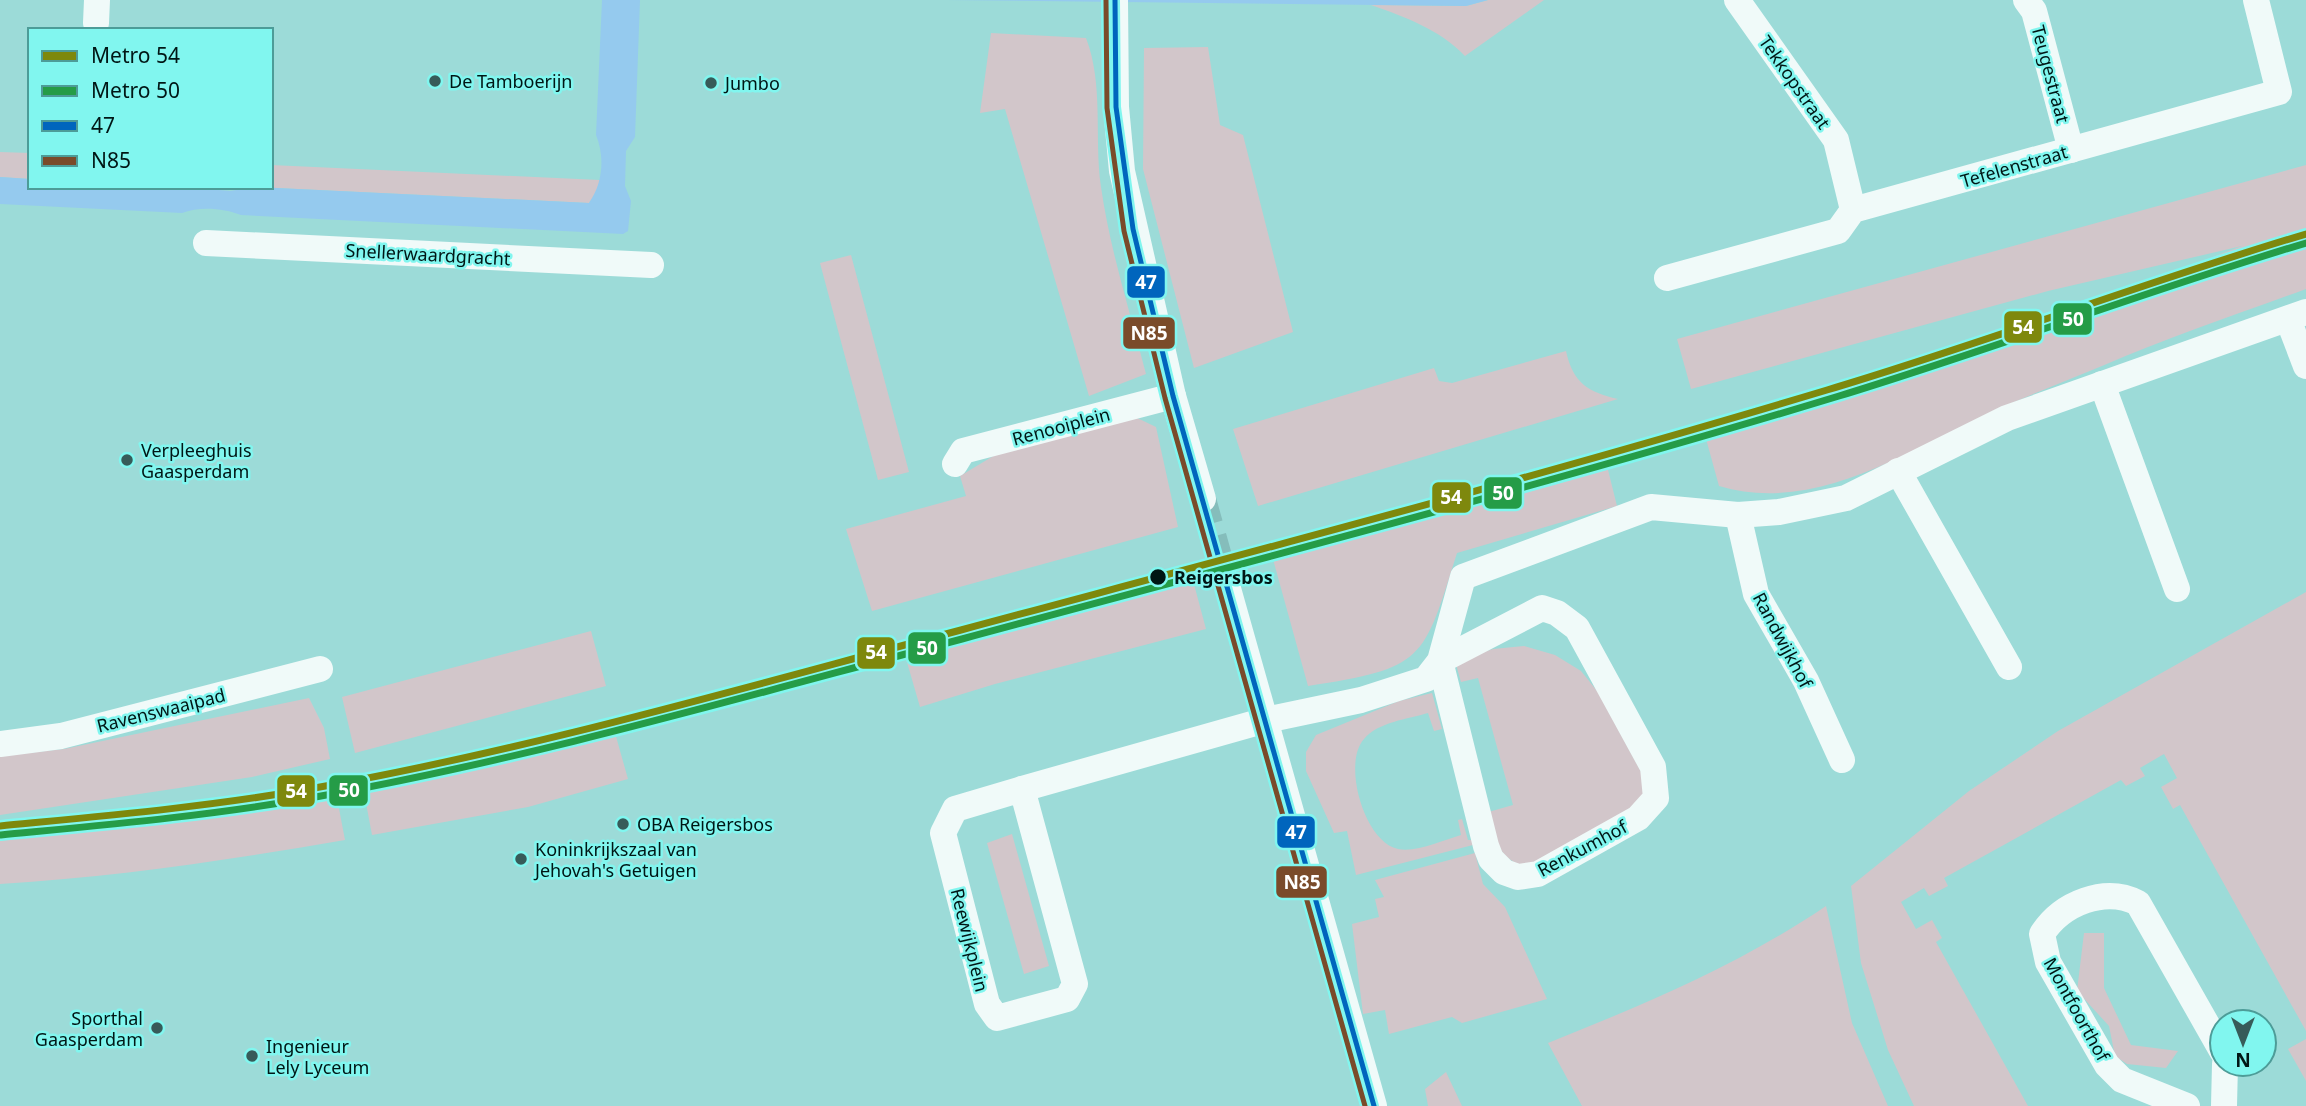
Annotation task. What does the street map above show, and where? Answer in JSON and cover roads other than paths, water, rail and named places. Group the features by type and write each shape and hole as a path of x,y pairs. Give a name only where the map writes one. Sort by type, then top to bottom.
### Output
{"street":[{"path":"1115,0 1116,107 1122,171 1173,396 1203,499"},
{"name":"Tekkopstraat","path":"1737,0 1836,140 1853,210"},
{"name":"Teugestraat","path":"2026,0 2034,11 2071,150"},
{"name":"Tefelenstraat","path":"1667,278 1838,231 1853,210 2279,92 2256,0"},
{"name":"Snellerwaardgracht","path":"206,243 651,265"},
{"path":"1725,514 1779,512 1846,498 2007,418 2297,315 2306,366"},
{"path":"2102,384 2177,589"},
{"name":"Renooiplein","path":"956,464 964,451 1173,396"},
{"path":"1898,471 2010,667"},
{"name":"Renkumhof","path":"1266,720 1360,700 1426,679 1440,661 1463,577 1651,507 1725,514"},
{"name":"Randwijkhof","path":"1725,514 1755,594 1806,681 1842,760"},
{"path":"1225,578 1374,1106"},
{"name":"Renkumhof","path":"1542,608 1558,614 1577,628 1653,767 1656,798 1638,818 1538,874 1518,877 1504,872 1491,859 1486,846 1440,661 1542,608"},
{"name":"Ravenswaaipad","path":"0,744 61,736 320,669"},
{"name":"Reewijkplein","path":"1022,789 1075,984 1067,999 998,1018 986,1004 943,833 955,809 1022,789 1266,720"},
{"name":"Montfoorthof","path":"2187,1106 2122,1080 2107,1065 2048,962 2042,934 2051,921 2105,894 2122,895 2138,903 2208,1026"},
{"path":"2224,1106 2225,1078"}],"water":[{"path":"602,0 640,0 635,137 626,151 625,186 631,201 628,231 623,234 241,215 212,209 196,209 182,213 0,204 0,177 28,179 28,189 230,191 273,188 589,203 601,170 601,152 596,135"},
{"path":"946,0 1488,0 1466,6"}],"tunnel":[{"path":"1203,499 1225,578"}],"metro line":[{"name":"54","path":"0,826 194,806 309,789 474,756 637,716 1395,513 1720,422 1947,352 2306,234"},
{"name":"50","path":"1,835 195,815 310,798 474,765 638,725 1621,460 1898,378 2306,243"}],"place":[{"name":"De Tamboerijn","path":"435,81"},
{"name":"Jumbo","path":"711,83"},
{"name":"Verpleeghuis Gaasperdam","path":"127,460"},
{"name":"Reigersbos","path":"1158,577"},
{"name":"OBA Reigersbos","path":"623,824"},
{"name":"Koninkrijkszaal van Jehovah's Getuigen","path":"521,859"},
{"name":"Sporthal Gaasperdam","path":"157,1028"},
{"name":"Ingenieur Lely Lyceum","path":"252,1056"}]}
